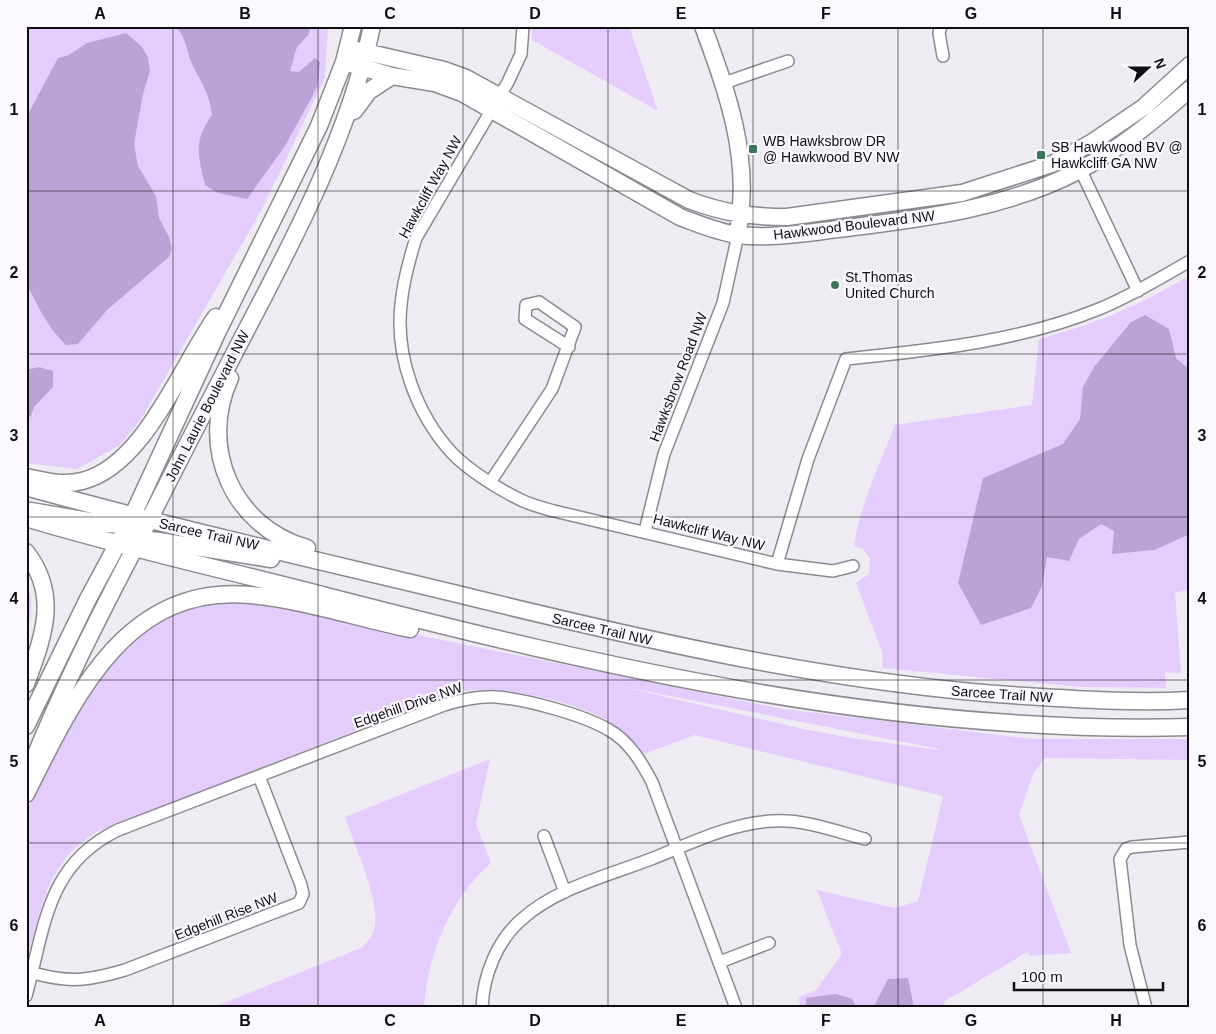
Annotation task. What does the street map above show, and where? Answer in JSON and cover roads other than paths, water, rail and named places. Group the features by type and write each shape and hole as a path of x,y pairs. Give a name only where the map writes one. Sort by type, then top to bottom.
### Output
{"main road":[{"name":"John Laurie Boulevard NW","path":"26,726 88,599 130,521 244,276 319,126 346,55 353,26"},
{"name":"John Laurie Boulevard NW","path":"26,779 82,647 254,316 344,124 365,60 372,26"},
{"path":"703,26 724,83 740,148 743,182 738,235"},
{"name":"Hawkwood Boulevard NW","path":"346,55 365,60 444,70 466,78 689,200 720,212 787,217 962,193 1010,179 1073,154 1144,107 1190,65"},
{"name":"Hawkwood Boulevard NW","path":"365,60 392,76 435,83 462,93 680,217 714,230 738,235 786,235 914,219 967,210 1007,199 1081,170 1154,121 1190,89"},
{"path":"344,124 369,91 392,76"},
{"path":"26,476 61,484 98,476 116,465 144,434 205,333 244,276"},
{"path":"254,316 243,349 228,381 220,418 219,437 225,471 244,509 277,535 294,544 463,587 485,601"},
{"path":"26,487 140,526 149,520"},
{"path":"26,510 130,521"},
{"path":"26,518 117,544 126,539 136,543 256,556 313,567 340,566"},
{"name":"Sarcee Trail NW","path":"149,520 688,648 888,684 1004,695 1078,699 1190,700"},
{"name":"Sarcee Trail NW","path":"136,543 489,638 612,666 727,688 919,714 1031,724 1149,728 1190,727"},
{"path":"26,552 36,565 44,583 47,602 40,645 26,684"},
{"path":"26,794 54,738 82,690 110,652 141,623 175,605 199,597 249,595 280,599 463,639 489,638"}],"street":[{"name":"Hawkcliff Way NW","path":"522,26 521,54 501,96 416,238 407,266 400,307 402,349 409,379 435,431 452,453 471,470 522,501 554,511 645,531 777,564 808,459 846,360 958,347 1034,330 1097,310 1138,291 1190,261"},
{"path":"941,26 939,33 943,56"},
{"path":"724,83 788,61"},
{"path":"1073,154 1138,291"},
{"name":"Hawksbrow Road NW","path":"645,531 664,454 723,303 738,235"},
{"path":"491,481 552,389 569,347 575,327 539,302 526,305 525,319 569,347"},
{"path":"777,564 833,571 853,566"},
{"name":"Edgehill Drive NW","path":"26,996 54,892 70,865 81,853 118,830 461,700 496,697 583,717 610,730 627,744 645,768 652,782 736,1008"},
{"name":"Edgehill Rise NW","path":"32,972 67,980 100,977 125,970 299,903 303,894 301,885 259,776"},
{"path":"482,1008 496,952 510,932 532,910 566,892 739,825 773,821 806,824 865,839"},
{"path":"544,836 566,892"},
{"path":"1146,1008 1130,945 1120,859 1126,849 1132,847 1190,842"},
{"path":"720,962 769,942"}],"place":[{"name":"WB Hawksbrow DR @ Hawkwood BV NW","path":"753,149"},
{"name":"SB Hawkwood BV @ Hawkcliff GA NW","path":"1041,155"},
{"name":"St.Thomas United Church","path":"835,285"}]}
